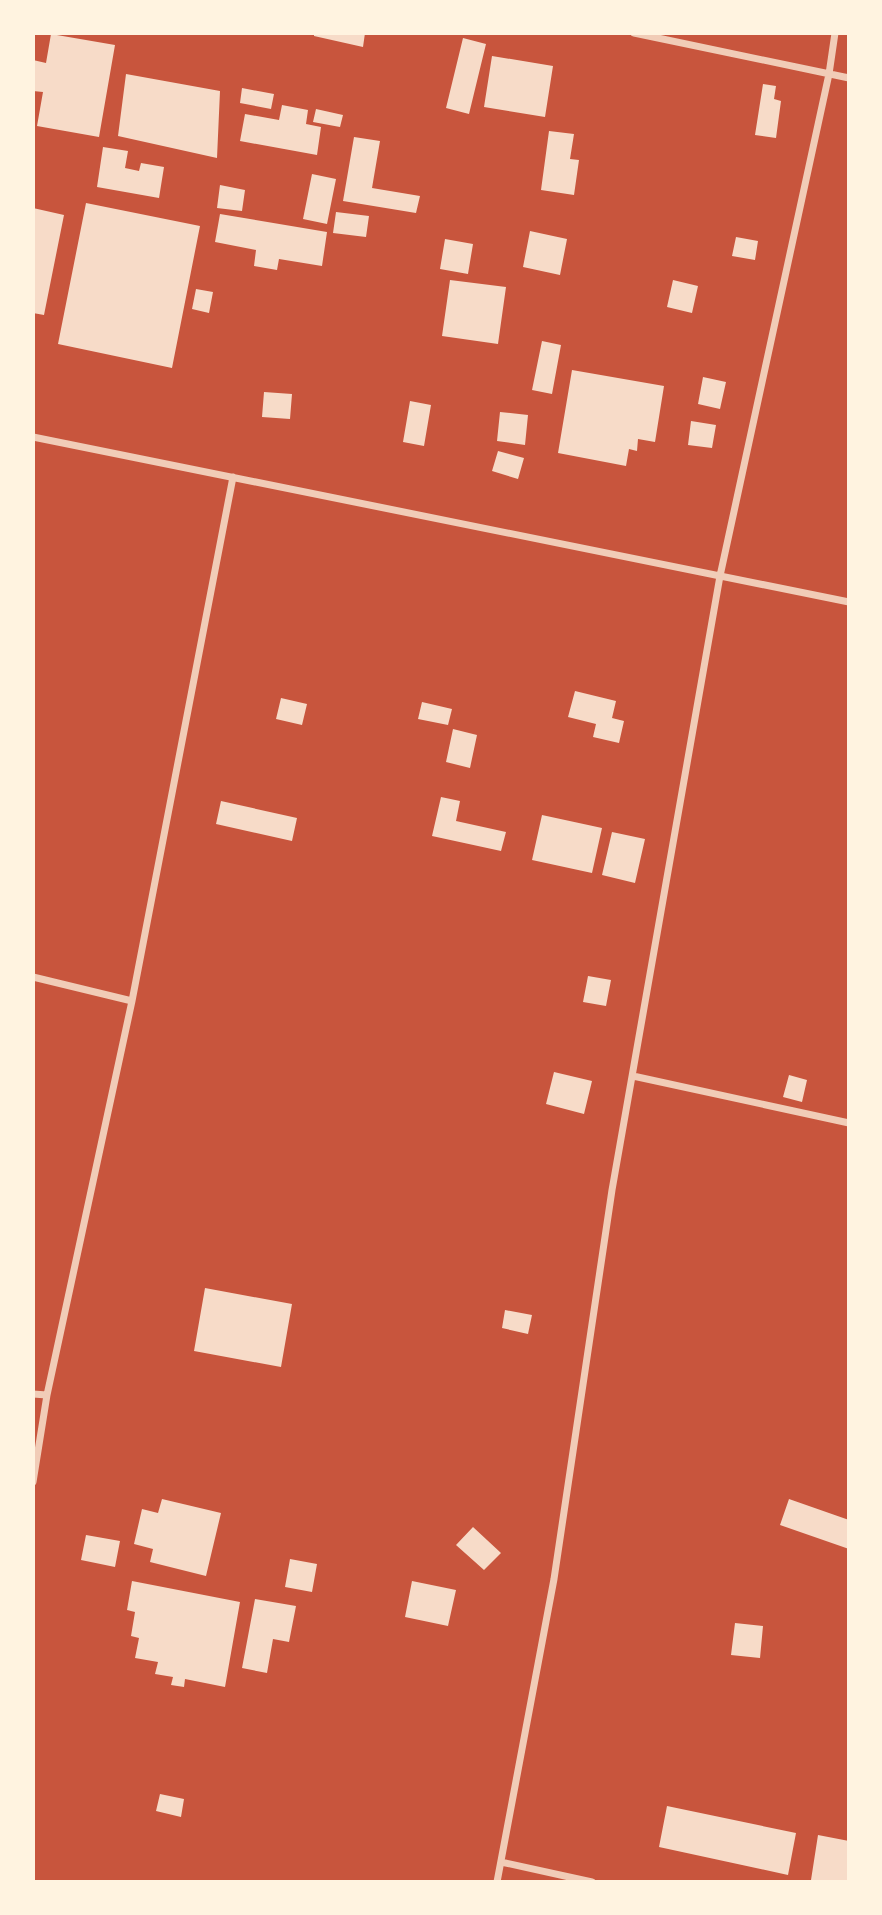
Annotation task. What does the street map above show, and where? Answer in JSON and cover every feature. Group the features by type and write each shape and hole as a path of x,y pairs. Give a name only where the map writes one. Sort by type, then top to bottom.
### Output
{"street":[{"path":"634,33 849,78"},
{"path":"497,1882 554,1580 612,1190 720,576 829,74 835,33"},
{"path":"33,437 849,602"},
{"path":"33,1482 47,1395 132,1001 233,477"},
{"path":"33,977 132,1001"},
{"path":"633,1076 849,1123"},
{"path":"33,1394 47,1395"},
{"path":"501,1862 592,1882"}],"building":[{"path":"314,33 365,33 363,47 314,36"},
{"path":"51,34 115,45 99,137 37,126 43,92 33,91 33,60 46,63"},
{"path":"463,38 486,44 469,114 446,108"},
{"path":"492,56 553,66 545,117 484,107"},
{"path":"126,74 220,91 217,158 118,136"},
{"path":"763,84 776,86 774,99 781,101 776,138 755,135"},
{"path":"242,88 274,94 271,109 240,103"},
{"path":"282,105 308,110 306,124 321,127 317,155 240,141 245,114 279,120"},
{"path":"316,109 343,115 340,127 313,122"},
{"path":"549,131 574,134 570,159 579,160 574,195 541,190"},
{"path":"354,137 380,141 372,188 420,196 416,213 343,201"},
{"path":"103,147 128,151 125,168 139,171 141,163 164,167 159,198 97,187"},
{"path":"312,174 336,179 327,224 303,219"},
{"path":"220,185 245,190 242,211 217,208"},
{"path":"86,203 200,226 172,368 58,344"},
{"path":"33,208 64,215 44,315 33,313"},
{"path":"336,212 369,216 366,237 333,233"},
{"path":"220,214 327,232 322,266 279,259 277,270 254,266 256,250 215,242"},
{"path":"530,231 567,239 560,275 523,267"},
{"path":"736,237 758,241 755,260 732,256"},
{"path":"445,239 473,244 468,274 440,269"},
{"path":"450,280 506,287 498,344 442,336"},
{"path":"673,280 698,286 692,313 667,307"},
{"path":"196,289 213,292 209,313 192,309"},
{"path":"542,341 561,345 552,394 532,390"},
{"path":"572,370 664,386 655,442 638,439 637,451 629,449 626,466 558,453"},
{"path":"703,377 726,382 720,409 698,404"},
{"path":"264,392 292,394 290,419 262,417"},
{"path":"410,401 431,405 424,446 403,442"},
{"path":"500,412 528,415 525,445 497,441"},
{"path":"691,421 716,425 712,448 688,445"},
{"path":"498,451 524,458 518,479 492,471"},
{"path":"575,691 616,701 612,718 624,721 619,743 593,737 596,724 568,717"},
{"path":"281,698 307,704 302,725 276,719"},
{"path":"422,702 452,709 448,725 418,719"},
{"path":"453,729 477,735 470,768 446,762"},
{"path":"441,797 460,801 456,821 506,832 501,851 432,836"},
{"path":"221,801 297,818 292,841 216,824"},
{"path":"542,815 602,828 592,873 532,860"},
{"path":"612,832 645,839 635,883 602,875"},
{"path":"588,976 611,980 606,1006 583,1002"},
{"path":"554,1072 592,1081 584,1114 546,1104"},
{"path":"789,1075 807,1080 802,1102 783,1097"},
{"path":"205,1288 292,1304 281,1367 194,1351"},
{"path":"505,1310 532,1315 528,1334 502,1328"},
{"path":"162,1499 221,1513 206,1576 150,1562 153,1549 134,1544 142,1509 158,1513"},
{"path":"789,1499 849,1520 849,1549 780,1525"},
{"path":"473,1527 501,1553 484,1570 456,1545"},
{"path":"86,1535 120,1541 115,1567 81,1560"},
{"path":"290,1559 317,1564 312,1592 285,1587"},
{"path":"132,1581 240,1602 225,1687 185,1679 184,1687 171,1685 173,1677 155,1674 158,1662 135,1658 139,1638 131,1636 135,1612 127,1610"},
{"path":"412,1581 456,1590 448,1626 405,1617"},
{"path":"255,1599 296,1606 289,1642 273,1639 267,1673 242,1668"},
{"path":"735,1623 763,1626 760,1658 731,1655"},
{"path":"160,1794 184,1799 181,1817 156,1811"},
{"path":"667,1806 796,1833 788,1875 659,1847"},
{"path":"818,1835 849,1841 849,1882 811,1880"}]}
